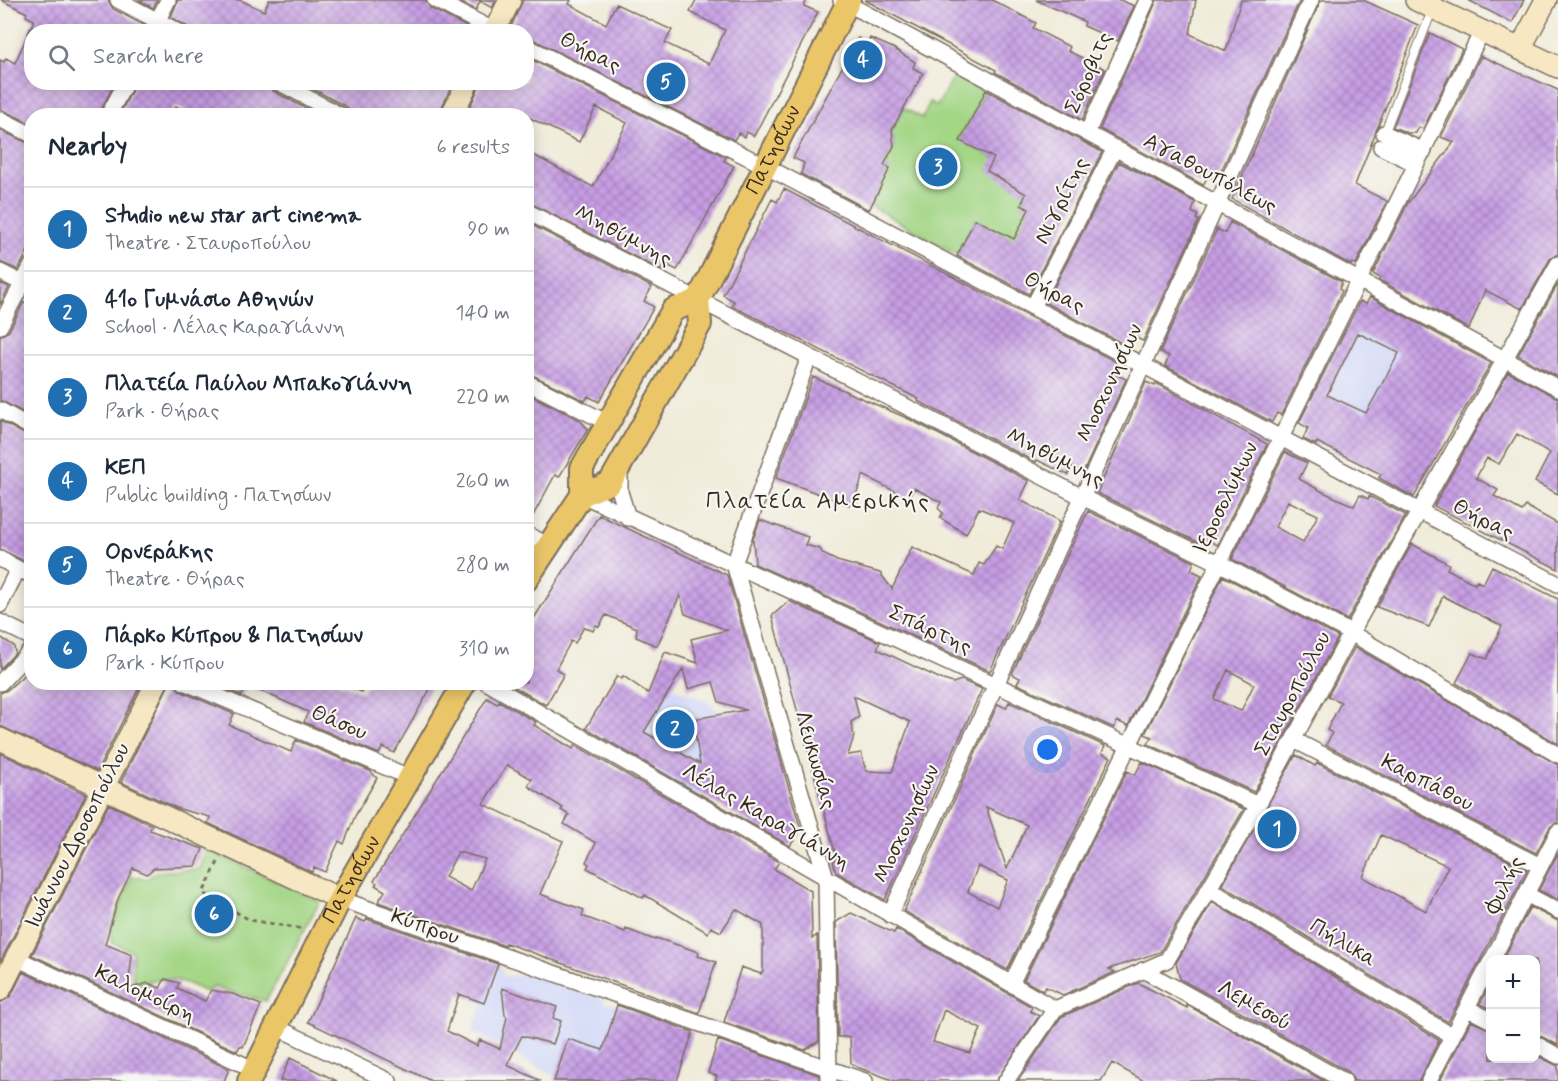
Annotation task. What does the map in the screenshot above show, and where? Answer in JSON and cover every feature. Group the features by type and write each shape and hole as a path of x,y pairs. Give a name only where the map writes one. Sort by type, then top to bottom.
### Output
{"main road":[{"name":"Πατησίων","path":"582,495 610,483 700,324 698,300 846,1"},
{"path":"534,567 582,495 582,468 673,310 698,300"},
{"name":"Πατησίων","path":"252,1076 340,899 460,690"}],"street":[{"path":"118,0 152,24"},
{"path":"156,24 168,0"},
{"path":"435,0 481,24"},
{"path":"498,24 510,0"},
{"name":"Μοσχονησίων","path":"890,915 1311,0"},
{"path":"1520,49 1546,0"},
{"name":"Αγαθουπόλεως","path":"846,1 1558,388"},
{"name":"Σόροβιτς","path":"1087,133 1145,1"},
{"path":"1424,4 1558,67"},
{"name":"Ιεροσολύμων","path":"1011,984 1482,31"},
{"name":"Θήρας","path":"534,50 765,166 1419,513 1558,584"},
{"path":"112,108 122,90"},
{"path":"293,90 327,108"},
{"path":"455,108 464,90"},
{"path":"0,119 24,131"},
{"path":"1382,140 1420,158"},
{"name":"Νιγρίτης","path":"1033,307 1115,148"},
{"name":"Μηθύμνης","path":"534,215 1082,497 1219,563 1351,633 1558,755"},
{"name":"Σταυροπούλου","path":"1055,1009 1167,960 1258,805 1351,633 1558,264"},
{"path":"0,272 24,284"},
{"path":"0,326 24,290"},
{"path":"734,564 809,357"},
{"path":"534,386 608,423"},
{"path":"0,410 24,424"},
{"path":"620,467 620,492 628,518"},
{"name":"Σπάρτης","path":"582,495 1258,805"},
{"path":"534,538 548,545"},
{"path":"0,558 24,571"},
{"name":"Λευκωσίας","path":"734,564 826,878 829,1075"},
{"path":"0,604 24,573"},
{"path":"0,622 24,634"},
{"path":"0,683 24,658"},
{"name":"Ιωάννου Δροσοπούλου","path":"0,990 153,690"},
{"name":"Θάσου","path":"203,690 410,777"},
{"name":"Λέλας Καραγιάννη","path":"500,690 1055,1009"},
{"name":"Κύπρου","path":"0,739 340,899 829,1075 865,1081"},
{"name":"Καρπάθου","path":"1294,740 1540,866"},
{"name":"Φυλής","path":"1494,955 1558,832"},
{"name":"Πήλικα","path":"1209,889 1452,1036"},
{"path":"1526,894 1558,910"},
{"name":"Καλομοίρη","path":"16,958 252,1076"},
{"name":"Λεμεσού","path":"1143,970 1344,1081"},
{"name":"Φυλής","path":"1430,1081 1486,971"},
{"path":"1467,1008 1486,1018"},
{"path":"1006,1081 1055,1009"},
{"path":"276,1027 389,1081"},
{"path":"1540,1046 1558,1056"}],"lane":[{"path":"1382,140 1424,4"}],"path":[{"path":"225,845 203,893 250,920 312,930"}],"shaded area":[{"path":"1346,327 1400,352 1372,469 1313,440 1314,437 1306,433 1308,428 1298,423"},
{"path":"655,680 706,701 723,715 731,743 699,797 612,746"},
{"path":"500,961 504,976 534,975 605,999 604,1003 628,1007 623,1081 563,1081 472,1031"}],"green space":[{"path":"954,76 985,92 960,140 994,158 1027,192 1021,204 1029,209 1016,242 975,219 957,255 871,206 884,165 894,146 892,130 904,108 922,118 930,102 937,106"},
{"path":"206,849 320,901 266,1001 213,987 206,992 170,979 133,985 133,952 111,942 111,928 132,876 147,879 156,872 200,869"}],"building":[{"path":"1,0 108,0 113,9 142,24 32,24 34,20 26,16 27,13"},
{"path":"139,0 157,0 153,8"},
{"path":"178,0 240,0 264,11 269,0 425,0 431,9 461,24 183,24 171,17"},
{"path":"456,0 496,0 492,8 480,1 476,10"},
{"path":"523,0 571,0 569,4 606,24 616,4 672,30 665,43 709,64 725,30 690,12 696,0 807,0 804,6 818,12 754,136 747,132 745,137 738,133 734,140 534,40 534,24 512,24"},
{"path":"865,0 992,0 1036,23 1033,28 1070,47 1068,51 1105,69 1082,120 995,72 996,70"},
{"path":"1036,0 1120,0 1134,6 1118,41 1084,26 1085,22"},
{"path":"1157,0 1196,0 1190,34 1226,51 1241,0 1300,0 1217,180 1208,176 1203,185 1100,129"},
{"path":"1321,0 1363,0 1418,25 1355,185 1387,201 1356,264 1351,265 1232,199"},
{"path":"1468,0 1524,0 1512,23"},
{"path":"1430,33 1462,49 1423,129 1419,127 1416,133 1408,133 1393,127"},
{"path":"858,38 868,43 870,38 893,48 915,62 913,68 923,73 892,130 894,146 884,165 890,168 869,210 801,174 804,163 793,158"},
{"path":"24,43 24,90 111,90 102,108 24,108 24,120 0,109 0,60 4,62 6,58 15,63"},
{"path":"1481,56 1558,90 1558,254 1550,259 1522,309 1485,290 1469,329 1379,280 1380,278 1373,274 1408,203 1454,142 1441,137"},
{"path":"534,61 726,157 724,161 734,166 677,270 665,264 661,270 534,205 534,155 593,187 627,123 596,107 579,142 534,120 534,108 470,108 477,90 534,90"},
{"path":"132,90 272,90 305,108 180,108 176,106 175,108 123,108"},
{"path":"315,90 449,90 442,108 347,107"},
{"path":"986,90 1102,152 1029,294 957,256 975,219 1014,239 1029,209 1021,205 1026,194 987,171 994,158 960,141"},
{"path":"0,130 24,141 24,258 18,270 0,262"},
{"path":"1119,162 1195,202 1192,212 1198,215 1196,219 1199,220 1143,341 1134,337 1129,347 1046,303"},
{"path":"784,189 1120,364 1115,374 1126,379 1083,473 1072,467 1068,475 1037,460 1036,462 918,401 919,399 732,306 734,301 723,295 772,199 777,202"},
{"path":"1230,222 1342,282 1339,289 1342,291 1281,415 1277,413 1272,422 1165,366 1169,356 1160,352 1217,229 1225,233"},
{"path":"534,226 652,287 644,301 654,307 599,402 588,396 585,401 534,376"},
{"path":"0,283 9,287 0,305"},
{"path":"1558,284 1558,377 1518,355"},
{"path":"1370,297 1491,363 1414,497 1379,478 1381,474 1317,442 1316,445 1303,439 1308,428 1299,423 1360,301 1366,304","holes":["1358,333 1399,353 1366,413 1327,395"]},
{"path":"24,302 24,413 0,400 0,336 9,331"},
{"path":"1508,372 1558,398 1558,494 1535,482 1550,453 1517,434 1499,464 1487,458 1476,478 1498,490 1494,496 1522,511 1526,506 1558,524 1558,569 1434,506"},
{"path":"813,377 909,419 1029,481 1020,500 1060,521 990,671 755,564 753,539 760,520 808,537 805,545 820,549 823,554 837,561 880,573 892,589 912,547 974,575 979,563 984,565 996,546 1002,549 1014,523 979,508 966,534 940,518 943,513 938,508 941,502 914,488 910,496 906,497 863,475 853,504 850,502 849,505 776,478"},
{"path":"1146,382 1155,386 1156,383 1267,444 1217,545 1208,540 1206,546 1097,493"},
{"path":"534,397 580,420 588,429 559,477 555,475 534,514"},
{"path":"0,421 24,434 24,561 0,549"},
{"path":"1285,452 1307,463 1299,479 1323,492 1354,506 1360,495 1368,499 1369,496 1406,515 1347,620 1232,559","holes":["1288,501 1318,515 1303,542 1275,527"]},
{"path":"1088,511 1194,562 1191,570 1202,575 1128,726 1117,721 1114,728 1017,684 1020,678 1012,674"},
{"path":"599,515 727,575 801,830 790,846 586,728 617,676 622,679 623,676 648,693 665,652 698,663 691,639 727,630 685,614 680,595 657,646 636,637 637,628 606,615 599,627 596,625 593,631 584,627 575,643 571,641 556,669 564,674 546,705 520,690 534,690 534,618","holes":["683,669 688,689 713,682 719,702 746,710 693,719 700,764 644,732"]},
{"path":"1412,544 1449,564 1447,569 1475,584 1477,581 1483,584 1492,566 1558,599 1558,744 1456,683 1472,653 1487,659 1502,626 1443,596 1429,627 1377,607"},
{"path":"1223,576 1338,637 1254,792 1148,744 1152,737 1145,734","holes":["1228,670 1254,684 1241,711 1214,699"]},
{"path":"789,601 880,642 877,649 943,680 953,683 961,680 982,689 885,900 836,872 833,861 837,860 772,616","holes":["854,696 910,722 892,772 866,771 861,753 848,755 854,736 851,722 859,717"]},
{"path":"0,637 14,646 15,653 0,669"},
{"path":"1355,647 1558,765 1558,822 1550,827 1536,853 1326,745 1332,733 1327,730 1341,702 1328,696"},
{"path":"24,675 24,690 138,690 97,771 0,726 0,693"},
{"path":"166,690 179,690 234,714 229,725 291,752 296,740 370,771 377,778 355,816 344,844 339,841 325,872 314,867 312,872 208,823 210,817 179,809 121,782"},
{"path":"228,690 244,690 242,696"},
{"path":"258,690 357,690 362,692 363,690 429,690 394,753 383,747 379,754 304,722 308,712"},
{"path":"487,698 497,704 499,701 536,722 534,725 573,749 575,745 779,862 774,869 811,891 812,939 817,935 819,1041 805,1050 724,1022 741,967 761,974 763,971 763,925 736,909 721,932 711,927 708,933 645,895 643,898 587,868 589,864 586,862 596,843 564,824 569,815 561,810 563,808 528,786 532,779 507,765 483,804 563,841 540,894 584,910 582,916 625,932 626,929 699,952 698,956 716,962 699,1013 506,943 505,946 378,902 385,891 375,885 377,883 374,881","holes":["458,852 485,859 471,891 445,877"]},
{"path":"1009,702 1105,746 1102,753 1111,757 1007,970 904,911 998,704 1006,708","holes":["986,807 1027,825 1007,869","978,866 1008,880 997,907 968,892"]},
{"path":"0,753 86,794 0,962"},
{"path":"1296,755 1315,766 1317,763 1527,870 1448,1022 1222,885","holes":["1381,835 1448,866 1426,911 1363,877"]},
{"path":"1142,762 1244,809 1160,952 1109,969 1115,972 1063,995 1046,987 1043,991 1024,980 1127,771 1135,775"},
{"path":"109,804 152,825 150,830 203,849 196,866 154,868 147,874 133,868 118,899 105,944 132,955 128,989 148,983 160,988 165,979 179,983 177,988 205,1001 211,990 233,994 261,1005 243,1047 240,1046 237,1051 32,955"},
{"path":"1558,853 1558,900 1539,890"},
{"path":"1212,902 1439,1040 1419,1081 1354,1081 1349,1072 1180,979 1176,963"},
{"path":"1530,907 1558,921 1558,1045 1540,1036 1540,955 1506,955"},
{"path":"851,913 894,933 896,929 1032,1007 1030,1011 1039,1016 996,1081 895,1081 851,1063 850,1037 838,1037 836,922","holes":["944,1010 981,1029 970,1053 933,1042"]},
{"path":"356,918 365,922 367,919 498,964 484,1003 459,994 447,1031 477,1046 480,1040 500,1049 507,1017 502,988 557,1007 553,1018 561,1021 553,1044 522,1036 507,1065 541,1081 431,1081 308,1022"},
{"path":"23,972 229,1069 224,1081 0,1081 0,1003 11,996"},
{"path":"1138,983 1187,1008 1187,1005 1324,1081 1144,1081 1112,1063 1101,1081 1018,1081 1061,1017"},
{"path":"1486,993 1486,1007 1480,1004"},
{"path":"617,1005 693,1032 677,1081 554,1081 568,1039 603,1050"},
{"path":"1471,1021 1486,1028 1486,1063 1540,1063 1540,1057 1558,1066 1558,1081 1440,1081"},
{"path":"718,1040 819,1075 819,1081 715,1081 717,1076 708,1073"},
{"path":"290,1058 337,1081 280,1081"}],"place":[{"name":"ΚΕΠ","path":"863,60"},
{"name":"Ορνεράκης","path":"666,82"},
{"name":"Πλατεία Παύλου Μπακογιάννη","path":"938,167"},
{"name":"41ο Γυμνάσιο Αθηνών","path":"675,729"},
{"name":"Studio new star art cinema","path":"1277,829"},
{"name":"Πάρκο Κύπρου & Πατησίων","path":"214,914"}],"district":[{"name":"Πλατεία Αμερικής","path":"818,501"}]}
